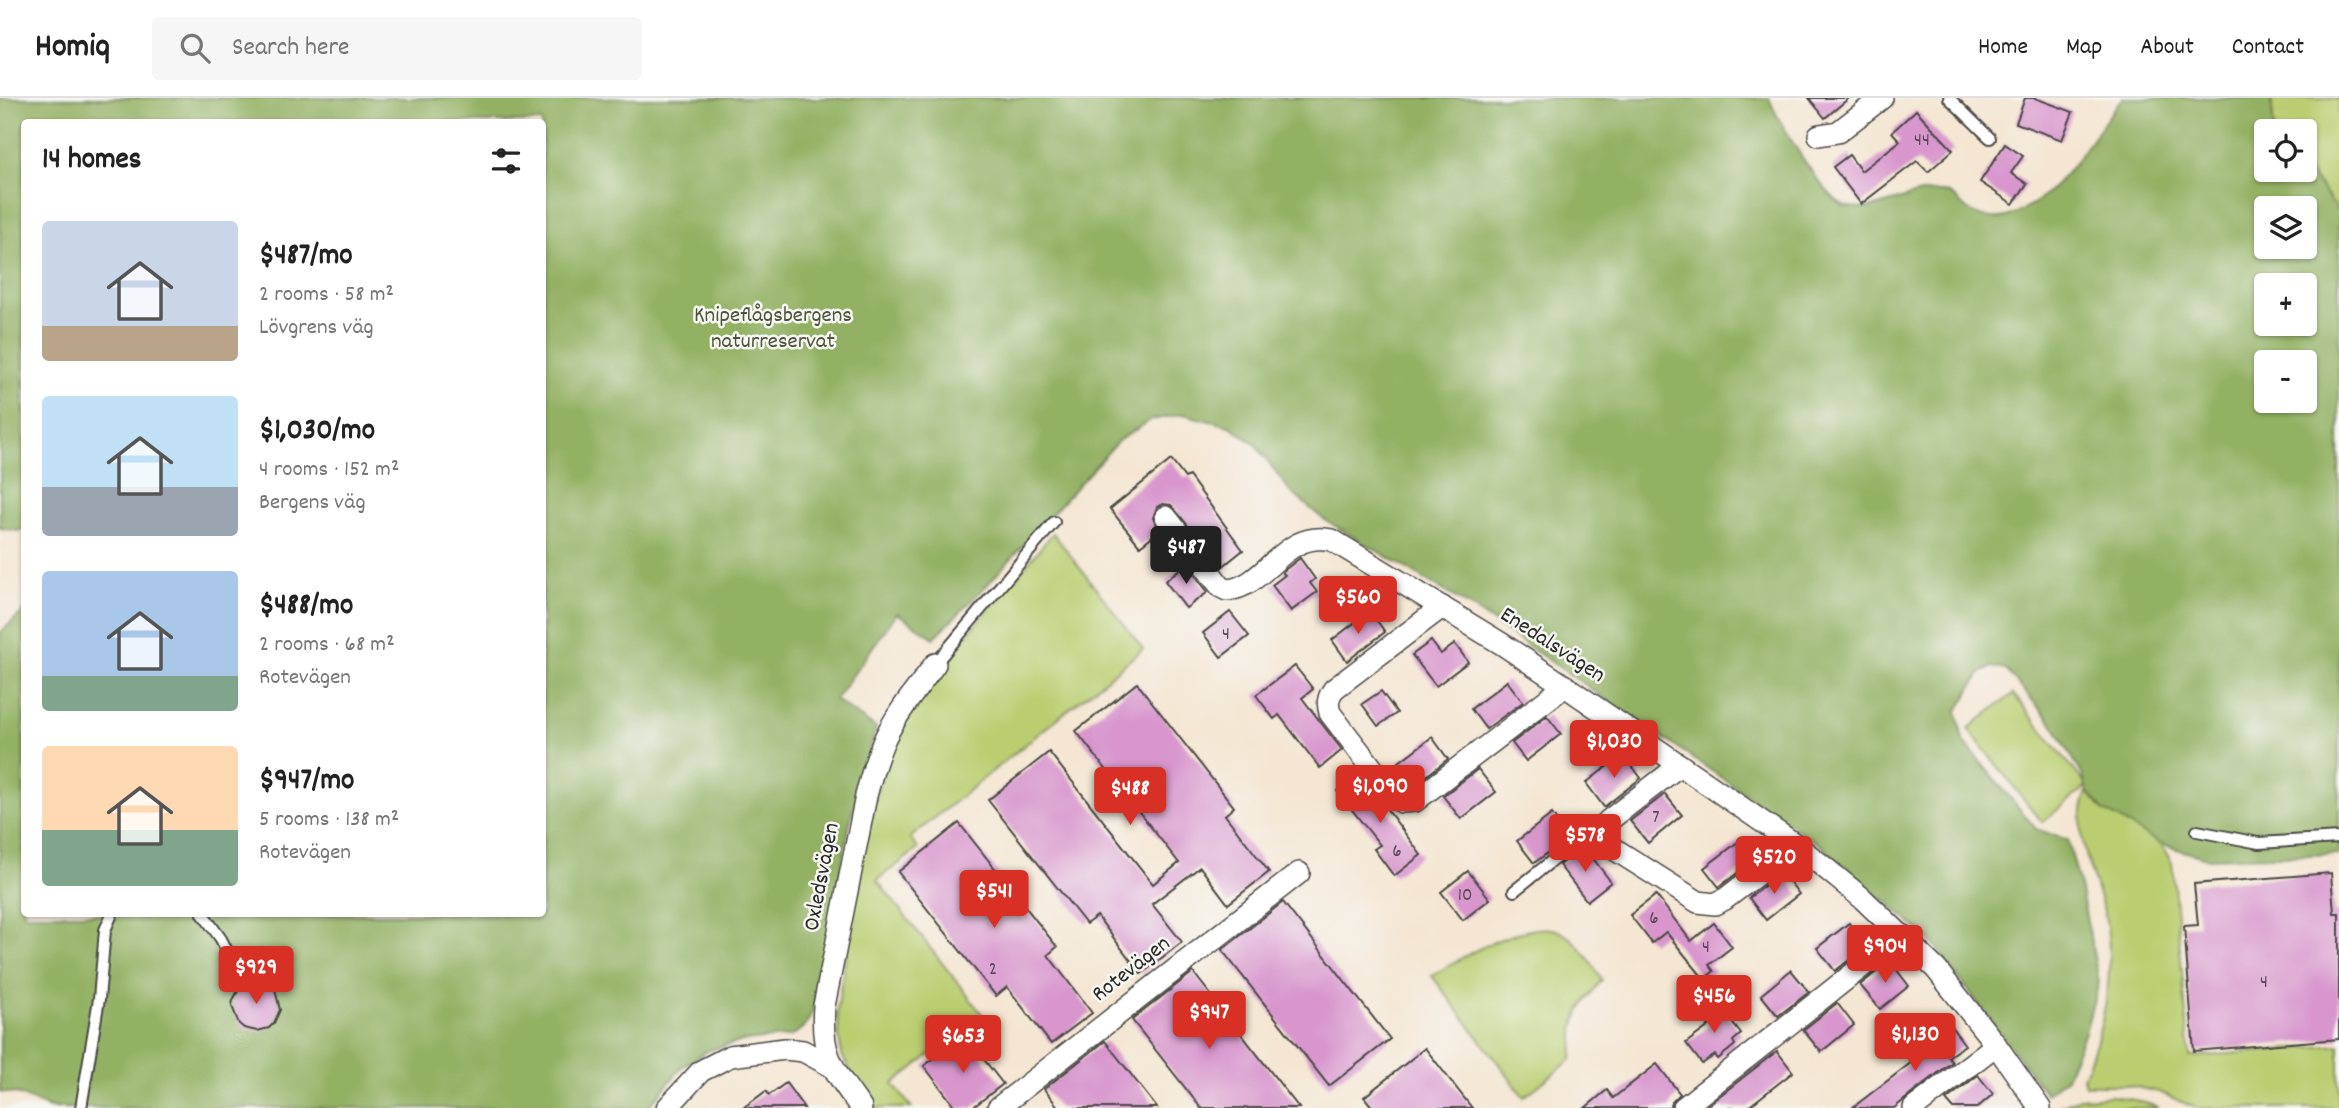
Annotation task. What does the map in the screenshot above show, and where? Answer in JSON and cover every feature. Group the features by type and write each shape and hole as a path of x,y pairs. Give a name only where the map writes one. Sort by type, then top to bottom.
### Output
{"street":[{"path":"1819,135 1839,132 1882,98"},
{"name":"Enedalsvägen","path":"1166,517 1221,587 1227,590 1241,587 1297,544 1311,538 1332,540 1566,686 1796,845 1862,898 1936,969 1996,1045 2040,1108"},
{"path":"1442,607 1334,689 1329,696 1330,713 1396,799 1402,802 1415,801 1566,686"},
{"name":"Oxledsvägen","path":"861,1108 831,1066 824,1039 824,1006 866,796 885,738 935,664"},
{"path":"1680,765 1608,821 1605,835 1611,847 1698,902 1707,904 1725,899 1796,845"},
{"name":"Rotevägen","path":"998,1108 1299,873"},
{"path":"1684,1108 1902,935"},
{"path":"1914,1108 1996,1045"},
{"path":"667,1108 701,1071 730,1056 785,1049 803,1051 831,1066"}],"lane":[{"path":"1949,98 1990,138"},
{"path":"935,664 1054,522"},
{"path":"1514,891 1583,836 1608,821"},
{"path":"2197,831 2259,843 2339,838"},
{"path":"80,1108 99,999 105,930 111,917"},
{"path":"205,917 221,939 236,968"}],"green space":[{"name":"Knipeflågsbergens naturreservat","path":"0,98 1769,98 1781,123 1813,174 1836,200 1845,206 1866,208 1913,195 1943,192 1952,195 1973,213 1996,218 2010,216 2028,208 2044,196 2073,165 2122,98 2271,98 2273,119 2254,119 2254,182 2316,182 2339,213 2339,854 2206,858 2161,844 2103,810 2087,791 2083,776 2053,724 2006,670 1992,667 1982,671 1957,712 1963,741 2036,829 2068,840 2099,982 2085,1032 2066,1078 2046,1094 1932,942 1822,846 1468,605 1322,518 1291,492 1255,444 1230,426 1183,414 1151,420 1118,441 988,584 934,638 897,613 835,700 876,728 851,818 812,1013 806,1025 792,1036 743,1041 709,1050 682,1067 648,1108 50,1108 17,1094 0,1092 0,633 21,614 21,917 546,917 546,119 21,119 21,530 0,528"},
{"path":"2271,98 2339,98 2339,213 2317,182 2317,119 2273,119"},
{"path":"1053,533 1143,649 910,838 918,849 877,880 982,1014 893,1084 912,1108 875,1108 842,1055 837,1011 861,858 885,759 903,726 952,653"},
{"path":"2013,694 2087,786 2042,822 1968,729"},
{"path":"2087,791 2103,810 2161,844 2172,863 2190,1057 2339,1045 2339,1108 2196,1108 2159,1092 2126,1085 2085,1085 2083,1077 2097,1041 2106,1003 2109,965 2107,926 2086,855 2081,826"},
{"path":"1535,929 1552,929 1568,936 1588,957 1602,980 1588,997 1578,1016 1572,1059 1524,1097 1432,976 1494,942"},
{"path":"2112,1096 2145,1102 2159,1108 2057,1108 2079,1098"}],"building":[{"path":"1809,98 1849,98 1825,118"},
{"path":"2025,98 2035,98 2073,112 2062,140 2016,123"},
{"path":"1916,110 1953,150 1928,172 1917,161 1861,204 1833,167 1849,155 1861,171 1900,141 1892,132"},
{"path":"2005,144 2023,156 2011,173 2027,184 2013,204 1980,182"},
{"path":"1171,460 1185,478 1189,476 1243,550 1222,567 1171,505 1163,504 1157,507 1153,518 1160,530 1140,546 1110,509"},
{"path":"1300,558 1315,579 1310,583 1317,592 1291,611 1272,585 1285,575 1282,572"},
{"path":"1186,564 1208,592 1186,608 1165,581"},
{"path":"1370,611 1385,632 1347,661 1332,640"},
{"path":"1230,612 1249,636 1221,657 1203,633"},
{"path":"1431,641 1441,654 1455,644 1468,662 1436,686 1412,655"},
{"path":"1295,666 1313,689 1302,698 1342,750 1320,768 1279,715 1274,719 1256,695"},
{"path":"1507,681 1523,702 1486,729 1471,709"},
{"path":"1137,683 1234,807 1225,815 1269,872 1228,904 1200,867 1152,904 1182,942 1141,974 1097,916 1086,924 988,800 1049,752 1153,884 1179,863 1076,731"},
{"path":"1381,691 1397,713 1378,726 1362,704"},
{"path":"1547,716 1561,734 1526,761 1512,743"},
{"path":"1432,737 1448,759 1416,784 1399,762"},
{"path":"1623,754 1641,778 1604,807 1586,783"},
{"path":"1478,769 1496,792 1461,819 1443,796"},
{"path":"1360,773 1421,855 1394,876 1374,849 1380,845 1337,791"},
{"path":"1665,794 1682,815 1648,843 1630,821"},
{"path":"1552,814 1569,837 1534,863 1517,841"},
{"path":"959,823 1057,947 1048,955 1092,1013 1051,1044 1007,987 996,996 898,872"},
{"path":"1742,839 1757,858 1719,887 1704,868"},
{"path":"1579,849 1583,855 1588,852 1611,882 1587,901 1559,865"},
{"path":"1468,871 1490,899 1463,920 1441,892"},
{"path":"1782,872 1799,894 1766,920 1749,898"},
{"path":"2331,873 2334,913 2339,913 2339,1039 2194,1051 2184,926 2198,925 2194,884"},
{"path":"1656,895 1691,941 1714,923 1732,947 1709,965 1714,971 1704,979 1666,932 1652,943 1630,915"},
{"path":"1283,902 1390,1039 1329,1086 1222,950"},
{"path":"1849,923 1867,946 1835,971 1817,948"},
{"path":"1890,961 1909,986 1880,1009 1860,985"},
{"path":"1791,970 1809,992 1778,1016 1761,995"},
{"path":"1193,972 1299,1108 1201,1108 1132,1020"},
{"path":"258,982 274,985 280,1010 269,1028 257,1031 239,1024 232,1006 239,989"},
{"path":"1716,1002 1741,1034 1733,1041 1735,1045 1718,1059 1715,1055 1702,1064 1686,1043 1709,1026 1700,1015"},
{"path":"1837,1003 1854,1025 1821,1052 1803,1030"},
{"path":"1950,1025 1965,1045 1948,1057 1952,1062 1894,1108 1852,1108 1934,1045 1930,1040"},
{"path":"965,1035 1003,1084 972,1108 956,1108 924,1066"},
{"path":"1105,1041 1157,1108 1059,1108 1044,1089"},
{"path":"1425,1048 1472,1108 1373,1108 1364,1097"},
{"path":"1777,1051 1793,1072 1747,1108 1704,1108"},
{"path":"1657,1064 1680,1094 1670,1108 1585,1108 1607,1090 1613,1098"},
{"path":"1978,1075 1993,1094 1977,1108 1953,1108 1946,1100"},
{"path":"786,1083 804,1108 743,1108 766,1091 769,1095"}]}
